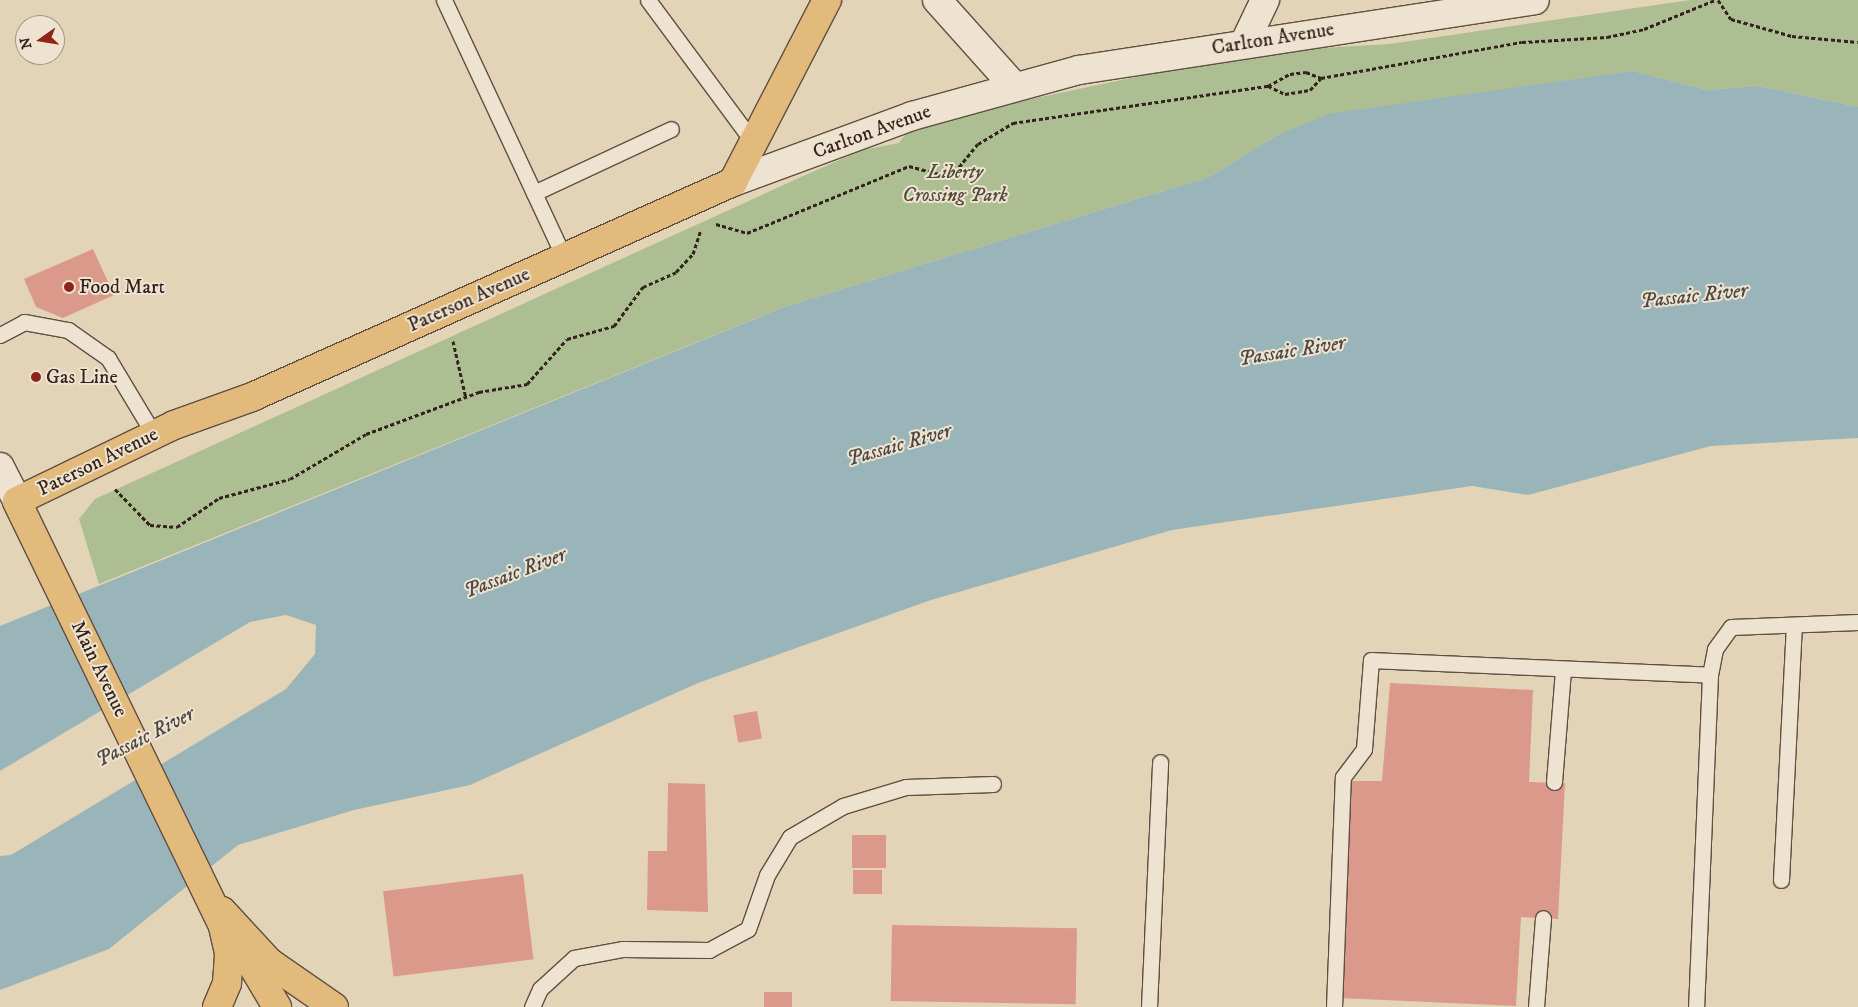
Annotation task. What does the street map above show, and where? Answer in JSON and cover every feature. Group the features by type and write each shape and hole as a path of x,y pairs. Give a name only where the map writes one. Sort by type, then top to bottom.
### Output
{"main road":[{"path":"733,182 821,4"},
{"name":"Paterson Avenue","path":"17,501 154,435 252,397 733,182"},
{"name":"Main Avenue","path":"17,501 212,898"},
{"path":"212,898 229,954 227,983 217,1007"},
{"path":"212,898 277,1007"},
{"path":"212,898 269,962 334,1007"}],"street":[{"path":"937,0 1012,85"},
{"path":"1244,44 1265,0"},
{"name":"Carlton Avenue","path":"733,182 912,116 1012,85 1244,44 1535,0"},
{"name":"Main Avenue","path":"0,467 17,501"}],"lane":[{"path":"444,0 564,257"},
{"path":"648,0 754,142"},
{"path":"534,193 671,129"},
{"path":"0,335 24,322 68,330 108,358 154,435"},
{"path":"1696,1007 1710,675 1714,649 1731,627 1858,622"},
{"path":"1781,880 1794,625"},
{"path":"1334,1007 1343,777 1364,749 1371,660 1710,675"},
{"path":"1554,782 1563,669"},
{"path":"1149,1007 1160,762"},
{"path":"532,1007 540,989 574,958 623,949 709,950 748,929 767,875 790,837 843,806 906,786 993,784"},
{"path":"1536,1007 1543,918"}],"path":[{"path":"714,223 747,233 909,166 938,174 955,172 978,144 1013,123 1268,86 1290,74 1306,72 1321,78 1522,42 1607,37 1644,29 1716,0 1731,19 1800,38 1858,42"},
{"path":"1268,86 1285,94 1310,90 1321,78"},
{"path":"115,490 150,525 176,527 219,498 290,479 366,434 466,398 527,384 568,339 614,326 643,287 676,272 693,254 702,225"},
{"path":"451,338 466,398"}],"green space":[{"name":"Liberty Crossing Park","path":"1690,0 1858,0 1858,107 1759,86 1706,90 1633,71 1276,136 1209,177 784,307 99,584 79,519 95,499 801,177 862,150 899,143 913,124 1254,52 1390,44"}],"water":[{"name":"Passaic River","path":"1633,71 1706,90 1759,86 1858,107 1858,438 1711,446 1528,495 1472,486 1172,530 931,600 698,683 470,785 354,810 238,845 109,949 0,990 0,626 784,307 1209,177 1276,136 1328,114"}],"pier":[{"path":"286,615 316,625 315,654 286,689 11,855 0,856 0,771 250,622"}],"building":[{"name":"Food Mart","path":"93,249 114,295 63,318 36,307 24,279"},
{"path":"1390,683 1533,690 1529,782 1565,783 1558,919 1521,917 1516,1006 1340,998 1349,781 1382,781"},
{"path":"757,711 762,739 738,743 733,715"},
{"path":"668,783 705,784 708,912 647,910 648,851 667,851"},
{"path":"852,835 886,835 886,868 852,868"},
{"path":"853,870 882,870 882,894 853,894"},
{"path":"523,874 533,959 394,977 383,891"},
{"path":"892,925 1077,928 1076,1004 891,1001"},
{"path":"764,992 792,992 792,1007 764,1007"}],"place":[{"name":"Food Mart","path":"69,287"},
{"name":"Gas Line","path":"36,377"}]}
